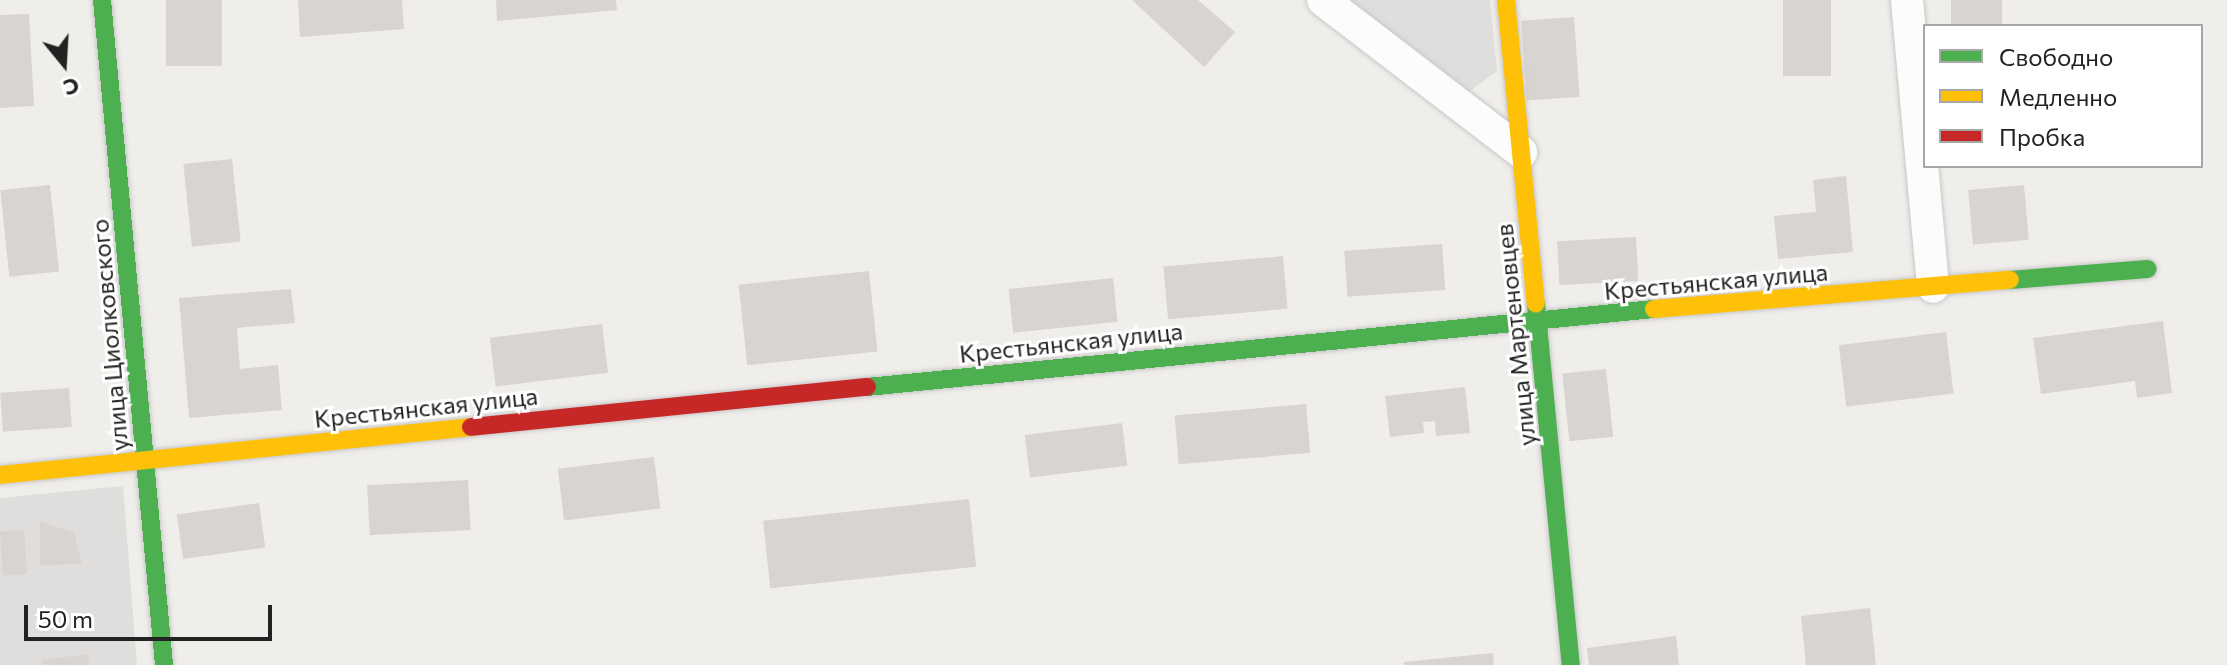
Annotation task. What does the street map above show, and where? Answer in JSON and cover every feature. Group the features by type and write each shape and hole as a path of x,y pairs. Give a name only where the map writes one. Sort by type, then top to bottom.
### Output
{"street":[{"name":"улица Циолковского","path":"102,0 164,665"},
{"path":"1323,0 1521,152"},
{"name":"улица Мартеновцев","path":"1506,0 1571,665"},
{"path":"1907,0 1933,287"},
{"name":"Крестьянская улица","path":"0,475 1537,319 2148,269"}],"shaded area":[{"path":"1343,0 1490,0 1497,71 1466,94"},
{"path":"123,486 137,665 0,665 0,498"}],"building":[{"path":"166,0 222,0 222,66 166,66"},
{"path":"298,0 402,0 404,29 300,37"},
{"path":"496,0 616,0 617,10 497,21"},
{"path":"1132,0 1198,0 1235,32 1204,67"},
{"path":"1783,0 1831,0 1831,76 1783,76"},
{"path":"1951,0 2002,0 2002,24 1951,24"},
{"path":"29,14 34,106 0,108 0,15"},
{"path":"1574,17 1580,97 1527,101 1521,21"},
{"path":"232,159 241,242 192,247 183,164"},
{"path":"1846,176 1853,252 1778,259 1774,216 1816,212 1813,180"},
{"path":"50,185 59,272 9,277 0,190"},
{"path":"2024,185 2029,240 1973,245 1968,190"},
{"path":"1636,237 1638,281 1559,285 1557,241"},
{"path":"1442,244 1445,290 1347,297 1344,251"},
{"path":"1283,256 1288,309 1168,319 1163,266"},
{"path":"869,271 877,352 747,365 739,285"},
{"path":"1113,278 1118,322 1013,333 1009,289"},
{"path":"291,289 295,323 237,328 240,369 278,365 282,410 189,418 179,298"},
{"path":"2163,321 2172,393 2137,398 2135,381 2041,394 2033,338"},
{"path":"602,324 608,373 496,386 490,338"},
{"path":"1946,332 1954,394 1846,407 1839,345"},
{"path":"1606,369 1613,437 1569,441 1562,374"},
{"path":"1465,387 1470,433 1436,436 1435,421 1423,422 1424,433 1390,437 1385,396"},
{"path":"69,388 72,427 3,432 0,393"},
{"path":"1306,404 1310,453 1179,464 1175,416"},
{"path":"1122,423 1127,466 1030,478 1025,435"},
{"path":"654,457 660,509 564,520 558,469"},
{"path":"468,480 471,530 370,535 367,485"},
{"path":"969,499 976,567 770,588 763,521"},
{"path":"259,503 265,548 183,559 177,515"},
{"path":"40,522 74,532 82,564 40,565"},
{"path":"24,530 27,574 3,576 0,532"},
{"path":"1870,608 1876,665 1806,665 1801,616"},
{"path":"1676,636 1679,665 1589,665 1587,648"},
{"path":"1493,653 1494,665 1404,665 1404,662"},
{"path":"88,654 89,665 43,665 42,660"}],"traffic: fast":[{"path":"102,0 164,665"},
{"path":"2010,280 2148,269"},
{"path":"1536,304 1571,665"},
{"path":"867,387 1654,309"}],"traffic: slow":[{"path":"1506,0 1536,304"},
{"path":"1654,309 2010,280"},
{"path":"0,475 471,427"}],"traffic: jam":[{"path":"471,427 867,387"}]}
